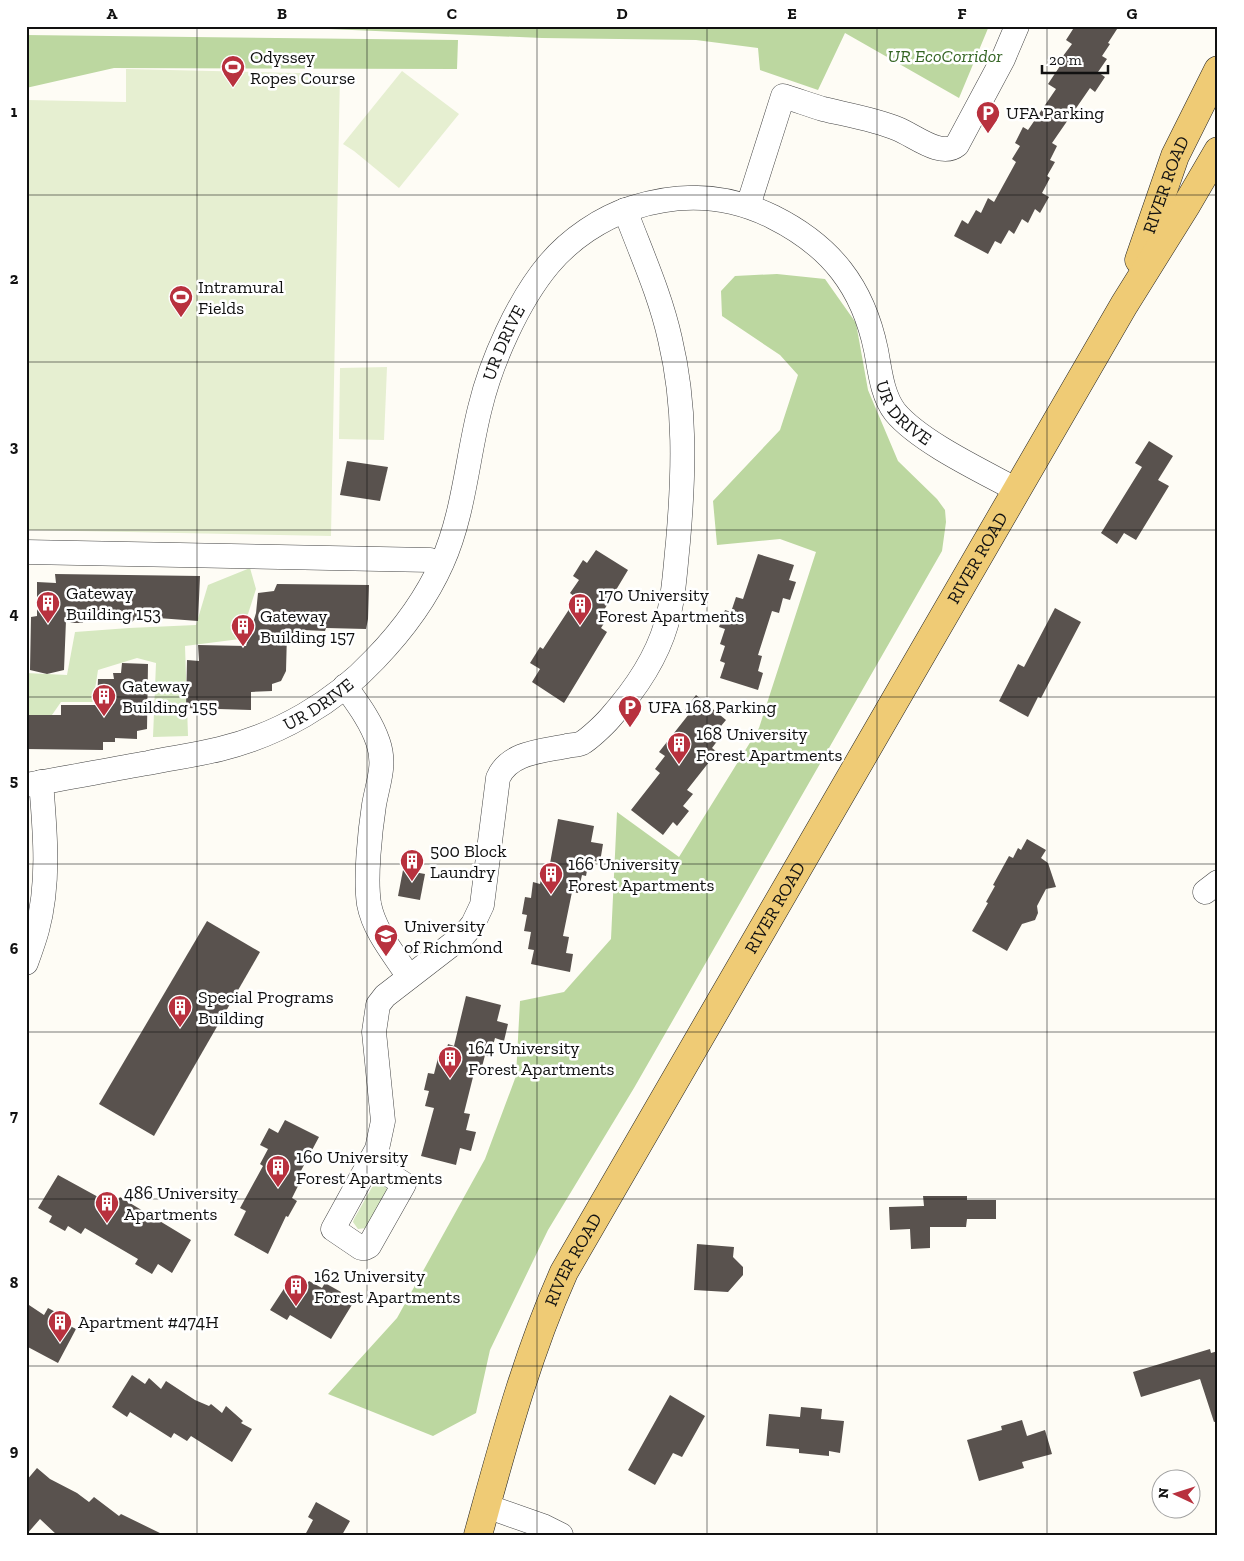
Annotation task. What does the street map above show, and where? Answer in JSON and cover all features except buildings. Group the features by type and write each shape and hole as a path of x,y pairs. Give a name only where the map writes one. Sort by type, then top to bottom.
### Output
{"main road":[{"name":"RIVER ROAD","path":"1124,305 1175,156 1218,70"},
{"name":"RIVER ROAD","path":"478,1535 529,1358 564,1272 1124,305 1218,151"}],"street":[{"path":"748,206 783,96 896,128 938,149 952,149 957,145 1003,59 1016,26"},
{"name":"UR DRIVE","path":"34,784 201,753 263,736 301,717 344,686 373,661 423,600 443,561 459,510 479,409 486,384 504,339 531,290 549,264 570,243 591,227 625,210 652,201 700,197 748,206 772,217 814,242 833,259 849,279 862,303 871,326 887,398 894,410 907,424 932,442 1017,490"},
{"path":"369,1162 376,1149 382,1121 374,1032 378,1005 385,996 464,935 473,924 482,905 498,778 501,772 510,763 522,756 582,743 609,720 629,696 651,662 666,625 673,590 679,525 683,471 682,410 678,374 660,297 625,210"},
{"path":"26,552 430,560"},
{"path":"344,686 370,723 378,742 382,762 371,826 369,903 375,923 383,938 409,977"},
{"path":"26,963 37,929 44,880 45,846 34,784"},
{"path":"486,1506 543,1526 561,1535"}],"green space":[{"name":"UR EcoCorridor","path":"26,26 989,26 959,98 845,33 818,90 760,70 758,48 696,40 542,38 282,27 26,28"},
{"path":"26,35 458,40 457,69 114,68 26,88"},
{"name":"Intramural Fields","path":"126,69 340,74 331,536 26,530 26,100 126,102"},
{"path":"402,71 459,114 399,188 343,144"},
{"path":"777,274 825,279 856,323 868,390 898,461 937,499 945,510 946,522 942,551 634,1088 548,1230 490,1350 476,1413 433,1436 328,1394 397,1318 485,1159 516,1076 520,1001 564,992 611,939 617,812 679,857 759,728 816,552 780,539 717,545 713,501 780,430 798,375 780,355 722,316 721,291 735,276"},
{"path":"387,367 384,440 339,439 340,368"},
{"path":"250,568 256,589 240,639 185,646 188,736 153,737 156,663 137,658 98,670 93,702 61,702 45,725 26,718 26,673 67,675 75,632 196,625 208,585"},
{"path":"375,1182 386,1185 387,1191 366,1228 358,1229 353,1222 354,1219"}],"place":[{"name":"Odyssey Ropes Course","path":"233,88"},
{"name":"UFA Parking","path":"988,134"},
{"name":"Intramural Fields","path":"181,318"},
{"name":"Gateway Building 153","path":"48,624"},
{"name":"170 University Forest Apartments","path":"580,626"},
{"name":"Gateway Building 157","path":"243,647"},
{"name":"Gateway Building 155","path":"104,717"},
{"name":"UFA 168 Parking","path":"630,728"},
{"name":"168 University Forest Apartments","path":"679,765"},
{"name":"500 Block Laundry","path":"412,882"},
{"name":"166 University Forest Apartments","path":"551,895"},
{"name":"University of Richmond","path":"386,957"},
{"name":"Special Programs Building","path":"180,1028"},
{"name":"164 University Forest Apartments","path":"450,1079"},
{"name":"160 University Forest Apartments","path":"278,1188"},
{"name":"486 University Apartments","path":"107,1224"},
{"name":"162 University Forest Apartments","path":"296,1307"},
{"name":"Apartment #474H","path":"60,1343"}]}
